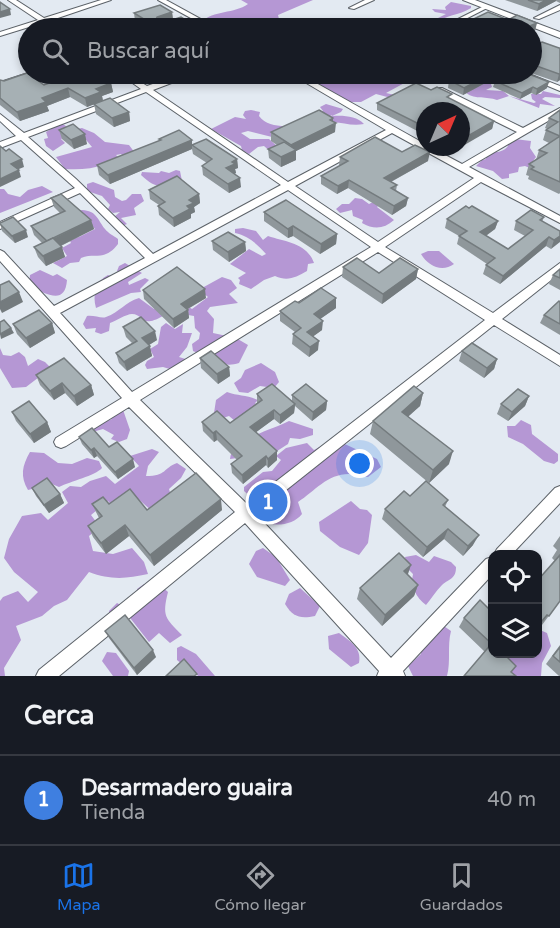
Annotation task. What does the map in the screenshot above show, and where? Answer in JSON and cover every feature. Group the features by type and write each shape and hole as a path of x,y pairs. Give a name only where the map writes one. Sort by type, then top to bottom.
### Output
{"street":[{"path":"11,0 39,18"},
{"path":"49,18 108,0"},
{"path":"161,0 192,17"},
{"path":"352,8 371,0"},
{"path":"467,0 537,18 560,7"},
{"path":"462,18 488,4"},
{"path":"488,4 521,18"},
{"path":"542,20 560,26"},
{"path":"542,27 560,35"},
{"path":"0,34 18,28"},
{"path":"0,85 18,79"},
{"path":"542,82 560,89"},
{"path":"139,84 378,247 560,361"},
{"path":"0,145 160,84"},
{"path":"312,84 392,130 560,220"},
{"path":"436,88 524,132"},
{"path":"463,167 560,110"},
{"path":"0,117 80,189 152,259"},
{"path":"53,312 392,130"},
{"path":"62,442 132,401 378,247 480,178"},
{"path":"0,226 80,189"},
{"path":"0,255 132,401 246,513 391,674 488,568"},
{"path":"45,676 246,513 560,267"},
{"path":"507,550 560,493"}],"shaded area":[{"path":"241,0 313,0 278,15 279,18 206,18 248,4"},
{"path":"451,2 471,6 471,8 444,18 438,18 446,14 435,12 432,9 446,10 445,7"},
{"path":"318,84 403,84 386,93 395,95 391,98 376,94 361,102 350,102"},
{"path":"482,84 491,84 492,87 486,90 503,91 509,96 497,100 466,93"},
{"path":"543,91 560,95 560,98 545,97 542,99 555,106 540,104 539,108 509,96 534,103 536,102 532,99 531,94 541,94"},
{"path":"326,104 343,109 332,116 358,119 364,124 328,123 332,115 325,119 320,112 323,111 320,107"},
{"path":"245,111 260,112 259,116 267,123 285,126 272,137 248,131 241,133 250,139 269,139 277,146 272,153 264,146 258,147 249,154 242,150 241,146 211,129 235,117 246,119 243,115"},
{"path":"61,123 77,133 61,139 65,143 53,151 46,146 44,139 48,138 46,132 51,129 51,125"},
{"path":"82,128 94,133 105,142 129,145 135,153 124,157 121,154 116,155 119,158 96,167 65,169 56,157 92,147 77,129"},
{"path":"506,138 531,141 530,148 536,157 533,161 534,170 525,166 519,167 518,172 509,174 509,178 502,179 493,171 476,166 486,159 483,152 497,152 506,149 508,146"},
{"path":"180,171 182,181 164,186 155,185 141,175 142,172 169,173"},
{"path":"93,182 114,190 115,197 122,201 132,194 141,194 144,201 134,208 136,215 121,218 127,224 122,226 114,217 120,212 113,213 108,209 110,205 102,196 87,191 87,184"},
{"path":"42,186 53,192 0,213 0,189 20,197 28,190"},
{"path":"355,198 362,199 369,204 375,201 380,204 377,207 394,220 383,227 375,228 362,223 363,220 353,216 352,210 340,213 336,209 342,204 349,204"},
{"path":"78,211 94,214 106,230 118,239 118,244 104,255 86,256 79,262 70,263 62,268 53,263 67,256 62,248 71,243 69,239 95,229"},
{"path":"235,229 256,231 263,240 268,236 295,244 311,256 314,263 308,264 307,271 292,278 284,279 275,276 251,289 239,284 238,278 246,273 230,264 249,249 262,256 266,254 252,241 235,233"},
{"path":"428,251 439,251 454,264 445,268 431,265 421,254"},
{"path":"125,263 142,273 128,282 129,285 145,278 149,280 140,289 141,292 131,293 96,308 95,293 100,281 108,275 123,276 117,271 119,266"},
{"path":"40,270 53,276 57,274 67,280 62,293 53,295 29,287 30,275"},
{"path":"222,277 231,280 237,288 229,294 238,303 210,307 207,311 214,319 213,333 236,338 248,345 239,363 233,364 215,362 193,351 192,344 199,339 200,333 195,328 194,316 188,315 183,303 192,309 208,297 203,293 202,288"},
{"path":"139,298 154,309 163,305 163,316 156,320 146,321 130,314 110,323 109,331 101,334 95,332 96,328 86,329 83,324 87,316 106,317"},
{"path":"166,323 175,329 183,324 182,333 192,333 187,347 179,357 192,361 173,370 163,367 147,369 145,365 147,361 154,357 150,349 158,344 161,327"},
{"path":"0,348 3,355 11,356 19,352 25,357 28,366 38,359 51,368 26,387 12,388 0,368"},
{"path":"261,363 275,372 279,382 274,388 260,386 248,393 239,392 234,383 241,378 245,370"},
{"path":"227,392 258,400 255,403 258,407 235,421 229,416 220,419 214,413 216,400"},
{"path":"121,404 130,430 127,439 119,442 111,439 114,435 103,429 89,433 96,419 105,422 112,419 108,415"},
{"path":"521,420 531,425 532,434 558,454 558,461 554,464 544,461 523,444 508,437 507,426 515,426"},
{"path":"289,421 313,429 313,435 300,439 290,438 288,444 274,453 230,459 232,452 245,441"},
{"path":"334,439 377,459 381,467 368,477 349,474 328,480 298,502 302,514 288,523 271,524 258,517 255,501 244,491 244,487 263,472 272,471 281,460 276,456 286,448 307,443 314,450"},
{"path":"152,449 159,452 148,466 146,476 161,473 177,463 186,469 181,478 169,489 172,499 153,512 135,496 114,509 108,501 91,515 100,527 89,536 93,551 113,554 132,548 144,562 148,574 118,578 89,572 67,600 54,606 42,616 16,626 21,640 4,668 5,676 0,676 0,601 3,597 18,591 28,602 38,592 14,572 4,558 9,539 22,516 41,513 48,520 68,503 62,492 70,486 81,487 90,481 106,476 115,484 139,466 130,456"},
{"path":"30,452 44,453 58,463 72,464 87,458 99,461 102,468 59,487 52,484 28,490 23,471"},
{"path":"351,501 372,515 368,543 359,555 340,547 320,531 319,522"},
{"path":"263,548 276,557 290,580 285,586 257,577 249,564 256,551"},
{"path":"416,555 429,562 434,556 451,562 456,567 454,576 442,585 426,605 419,599 412,582 413,574 407,568 405,557"},
{"path":"144,584 160,585 168,592 165,606 166,616 182,635 170,643 159,633 149,642 127,614 110,624 109,611 117,603 126,608 139,604 137,589"},
{"path":"300,588 320,606 315,616 297,616 285,604 289,594"},
{"path":"438,622 451,631 447,676 413,676 408,666 421,654 419,639"},
{"path":"542,631 547,633 551,646 542,663 541,676 512,676 502,663 501,658 542,658"},
{"path":"339,633 354,645 359,653 359,663 351,667 329,649 328,636"},
{"path":"181,646 196,654 215,676 198,676 186,662 183,665 177,660 177,648"},
{"path":"107,652 116,653 129,671 128,676 113,676 102,661"}],"building":[{"path":"528,0 546,0 539,4"},
{"path":"0,2 10,9 0,12"},
{"path":"160,5 172,12 157,18 142,18 134,13"},
{"path":"488,12 503,18 476,18"},
{"path":"542,42 560,48 560,74 542,68"},
{"path":"18,76 18,84 108,84 96,89 101,92 85,98 68,88 42,98 46,102 17,112 0,98 0,80 4,81"},
{"path":"542,79 549,82 537,89 533,87 522,93 502,84 542,84"},
{"path":"414,84 431,90 437,87 452,94 447,97 457,102 416,102 416,122 377,103"},
{"path":"456,84 472,84 464,88"},
{"path":"110,98 129,112 112,118 94,104"},
{"path":"470,109 494,121 470,135"},
{"path":"319,110 333,118 330,120 336,123 291,145 271,132"},
{"path":"560,110 560,136 546,130 558,122 549,118"},
{"path":"73,124 85,134 71,140 59,130"},
{"path":"179,130 192,140 108,175 97,165 161,140 159,139"},
{"path":"560,136 560,182 531,169 534,167 529,164 547,153 539,150"},
{"path":"375,137 402,152 415,145 416,156 423,156 384,178 397,185 391,188 408,198 394,206 349,180 338,186 321,176 348,161 340,157"},
{"path":"206,139 237,159 232,162 235,164 226,168 240,178 228,184 202,166 212,159 192,145"},
{"path":"284,142 296,150 281,157 268,149"},
{"path":"0,146 6,151 9,149 22,159 11,164 19,170 0,179"},
{"path":"177,176 199,194 189,200 194,203 187,206 190,209 173,218 158,206 165,202 149,190"},
{"path":"61,194 91,220 47,241 31,226 65,211 51,198"},
{"path":"286,200 337,234 321,244 293,226 288,229 264,212"},
{"path":"466,206 469,208 472,206 498,221 480,232 508,249 533,230 516,221 531,210 544,217 540,220 560,231 560,236 554,240 549,237 503,276 486,265 495,258 459,236 467,231 447,219"},
{"path":"13,217 26,230 12,236 0,223"},
{"path":"228,232 245,242 228,252 212,241"},
{"path":"53,238 62,247 43,256 34,247"},
{"path":"357,258 379,273 400,258 418,269 383,294 343,267"},
{"path":"177,267 205,289 181,304 188,310 173,319 143,290"},
{"path":"560,269 560,278 553,275"},
{"path":"9,281 19,292 0,302 0,285"},
{"path":"321,288 336,298 314,314 323,321 307,332 319,341 310,347 293,334 301,328 280,311 295,301 299,303"},
{"path":"560,302 560,324 544,315"},
{"path":"39,310 52,323 26,338 13,324"},
{"path":"141,317 155,331 142,338 150,346 124,362 116,353 137,341 123,327"},
{"path":"4,320 11,328 0,334 0,322"},
{"path":"472,343 497,359 487,368 462,351"},
{"path":"211,351 229,367 217,374 200,358"},
{"path":"64,358 91,385 74,396 62,383 50,391 36,375"},
{"path":"272,384 295,404 280,415 274,410 250,427 277,451 268,459 266,456 242,475 231,464 242,456 216,431 213,433 202,422 217,411 230,423 262,400 257,394"},
{"path":"306,384 327,401 313,412 292,395"},
{"path":"414,386 423,393 402,412 453,451 433,470 373,421"},
{"path":"518,389 529,396 512,412 501,404"},
{"path":"29,401 47,422 30,434 12,412"},
{"path":"92,428 109,447 117,442 133,459 115,472 94,448 91,450 79,437"},
{"path":"196,473 221,499 150,555 125,525 101,543 88,526 102,516 92,504 103,497 109,504 130,489 147,510"},
{"path":"47,478 60,494 44,505 32,488"},
{"path":"426,481 448,500 443,505 479,535 468,546 448,529 427,547 385,509 404,491 410,496"},
{"path":"399,553 411,565 404,571 418,585 385,615 360,588"},
{"path":"560,555 560,601 549,616 547,615 542,621 542,604 542,575"},
{"path":"480,600 488,608 488,640 464,618"},
{"path":"125,615 153,650 134,668 105,631"},
{"path":"560,647 560,662 553,656"},
{"path":"488,648 488,658 508,658 516,666 511,672 516,676 464,676"},
{"path":"184,659 197,674 194,676 166,676"}],"place":[{"name":"Desarmadero guaira","path":"268,502"}]}
